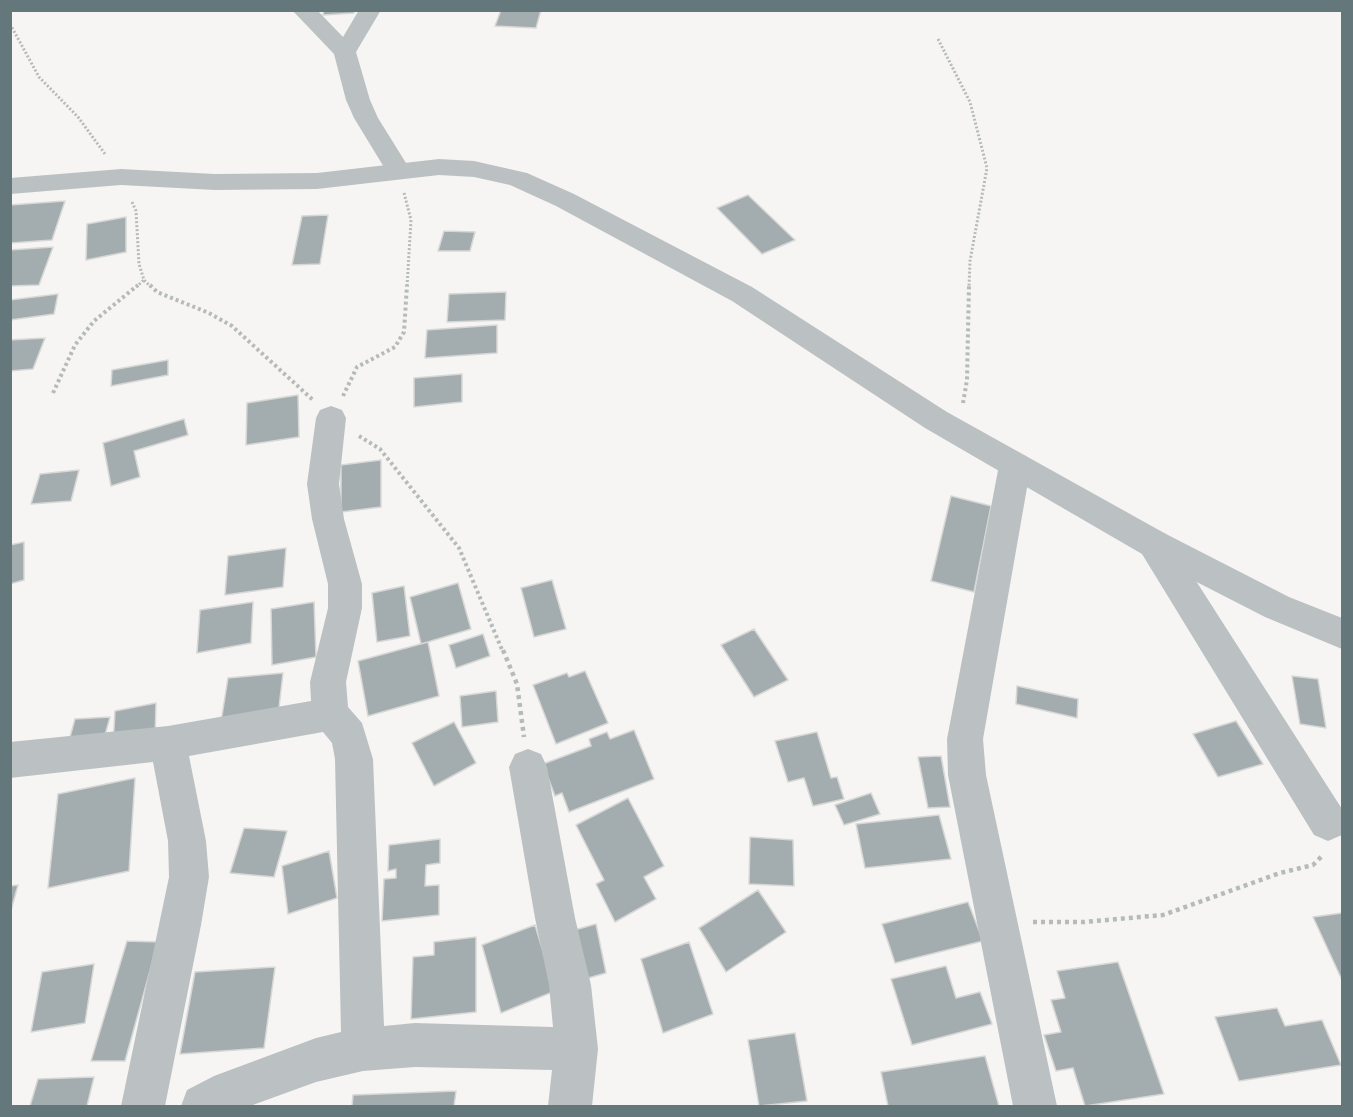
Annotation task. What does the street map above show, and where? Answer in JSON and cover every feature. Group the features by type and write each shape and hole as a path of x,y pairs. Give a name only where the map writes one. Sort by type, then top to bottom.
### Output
{"street":[{"path":"302,10 312,17 345,52 362,109 399,171"},
{"path":"345,52 370,10"},
{"path":"10,186 121,177 268,183 317,181 439,168 474,169 518,179 742,294 959,433 1154,544 1277,607 1342,634"},
{"path":"331,418 323,484 328,519 345,584 345,608 328,682 330,714 349,735 354,759 363,1049"},
{"path":"1015,465 965,739 967,776 1035,1107"},
{"path":"1154,544 1328,822"},
{"path":"10,760 168,743 330,714"},
{"path":"143,1107 189,877 187,840 168,743"},
{"path":"528,767 570,985 576,1049 570,1107"},
{"path":"203,1107 230,1092 316,1060 363,1049 415,1045 576,1049"}],"path":[{"path":"10,24 39,77 78,117 121,177 136,211 139,264 144,280 157,292 209,313 232,326 331,418 380,449 459,548 517,684 528,767"},
{"path":"938,39 970,102 987,168 970,261 967,380 959,433"},
{"path":"331,418 357,368 395,347 404,332 411,220 399,171"},
{"path":"53,393 75,345 94,321 144,280"},
{"path":"997,921 1084,922 1163,915 1280,873 1313,865 1329,848 1328,822"}],"building":[{"path":"324,10 354,10 354,13 323,15"},
{"path":"501,10 541,10 536,28 495,26"},
{"path":"748,195 795,240 762,254 717,208"},
{"path":"65,201 52,240 10,243 10,205"},
{"path":"328,215 320,264 292,265 302,216"},
{"path":"126,217 126,252 86,260 87,224"},
{"path":"444,231 475,232 470,251 438,251"},
{"path":"53,247 39,285 10,286 10,250"},
{"path":"506,292 505,320 447,322 449,294"},
{"path":"58,294 54,314 10,320 10,300"},
{"path":"497,325 497,353 425,358 427,330"},
{"path":"45,338 33,369 10,371 10,340"},
{"path":"168,360 168,375 111,386 112,370"},
{"path":"462,374 462,402 414,407 414,378"},
{"path":"298,395 299,437 246,445 247,403"},
{"path":"184,419 188,435 134,451 140,477 111,486 103,443"},
{"path":"381,460 381,507 341,512 341,465"},
{"path":"79,470 71,501 31,504 40,474"},
{"path":"951,496 991,506 974,592 931,581"},
{"path":"24,542 24,580 10,584 10,545"},
{"path":"286,548 283,587 225,595 228,556"},
{"path":"552,580 566,629 534,637 521,588"},
{"path":"458,583 471,629 421,644 410,597"},
{"path":"404,586 410,636 377,642 372,593"},
{"path":"253,602 251,643 197,653 200,610"},
{"path":"314,602 316,657 272,665 271,609"},
{"path":"754,629 788,680 754,697 721,645"},
{"path":"483,634 490,656 456,668 449,645"},
{"path":"428,642 439,696 368,716 358,661"},
{"path":"585,671 608,723 556,744 533,685 567,673 569,677"},
{"path":"283,673 278,716 221,722 228,678"},
{"path":"1292,676 1318,679 1326,728 1300,724"},
{"path":"1017,686 1078,699 1077,718 1016,704"},
{"path":"496,691 498,722 462,727 460,696"},
{"path":"156,703 155,737 113,746 115,711"},
{"path":"110,717 102,746 67,748 75,719"},
{"path":"1236,721 1263,764 1218,777 1193,734"},
{"path":"454,722 476,763 434,786 412,743"},
{"path":"634,730 654,779 569,812 562,793 555,796 543,764 591,746 589,739 607,732 610,739"},
{"path":"817,732 831,778 837,777 844,799 813,806 804,778 788,782 775,741"},
{"path":"941,756 950,807 928,808 918,757"},
{"path":"135,778 129,871 48,888 58,794"},
{"path":"871,793 880,814 844,825 835,805"},
{"path":"628,798 664,866 644,877 656,899 615,922 596,884 604,880 576,825"},
{"path":"939,815 951,859 865,868 856,824"},
{"path":"244,828 287,831 274,877 230,873"},
{"path":"750,837 793,840 794,886 749,884"},
{"path":"440,839 440,863 426,865 425,886 439,885 439,915 382,921 384,879 396,878 396,869 388,871 389,845"},
{"path":"329,851 337,898 288,914 282,866"},
{"path":"18,885 10,914 10,886"},
{"path":"758,890 786,932 726,972 699,928"},
{"path":"968,902 983,941 895,963 882,924"},
{"path":"1342,913 1342,980 1313,917"},
{"path":"596,924 606,973 581,980 571,931"},
{"path":"535,925 555,991 501,1013 482,945"},
{"path":"476,937 476,1012 411,1019 413,957 434,955 434,942"},
{"path":"127,941 158,942 125,1061 91,1061"},
{"path":"689,942 713,1014 663,1033 641,959"},
{"path":"1118,962 1164,1094 1085,1106 1073,1068 1056,1071 1044,1035 1061,1032 1051,1000 1065,998 1057,971"},
{"path":"94,964 85,1023 31,1032 42,972"},
{"path":"946,966 956,998 980,992 992,1024 912,1045 891,979"},
{"path":"275,967 264,1048 180,1054 195,972"},
{"path":"1277,1008 1285,1026 1322,1020 1341,1065 1239,1081 1215,1017"},
{"path":"795,1033 807,1101 759,1106 748,1040"},
{"path":"985,1056 999,1106 888,1106 881,1072"},
{"path":"94,1077 87,1106 30,1106 38,1079"},
{"path":"456,1091 454,1106 352,1106 353,1095"}]}
